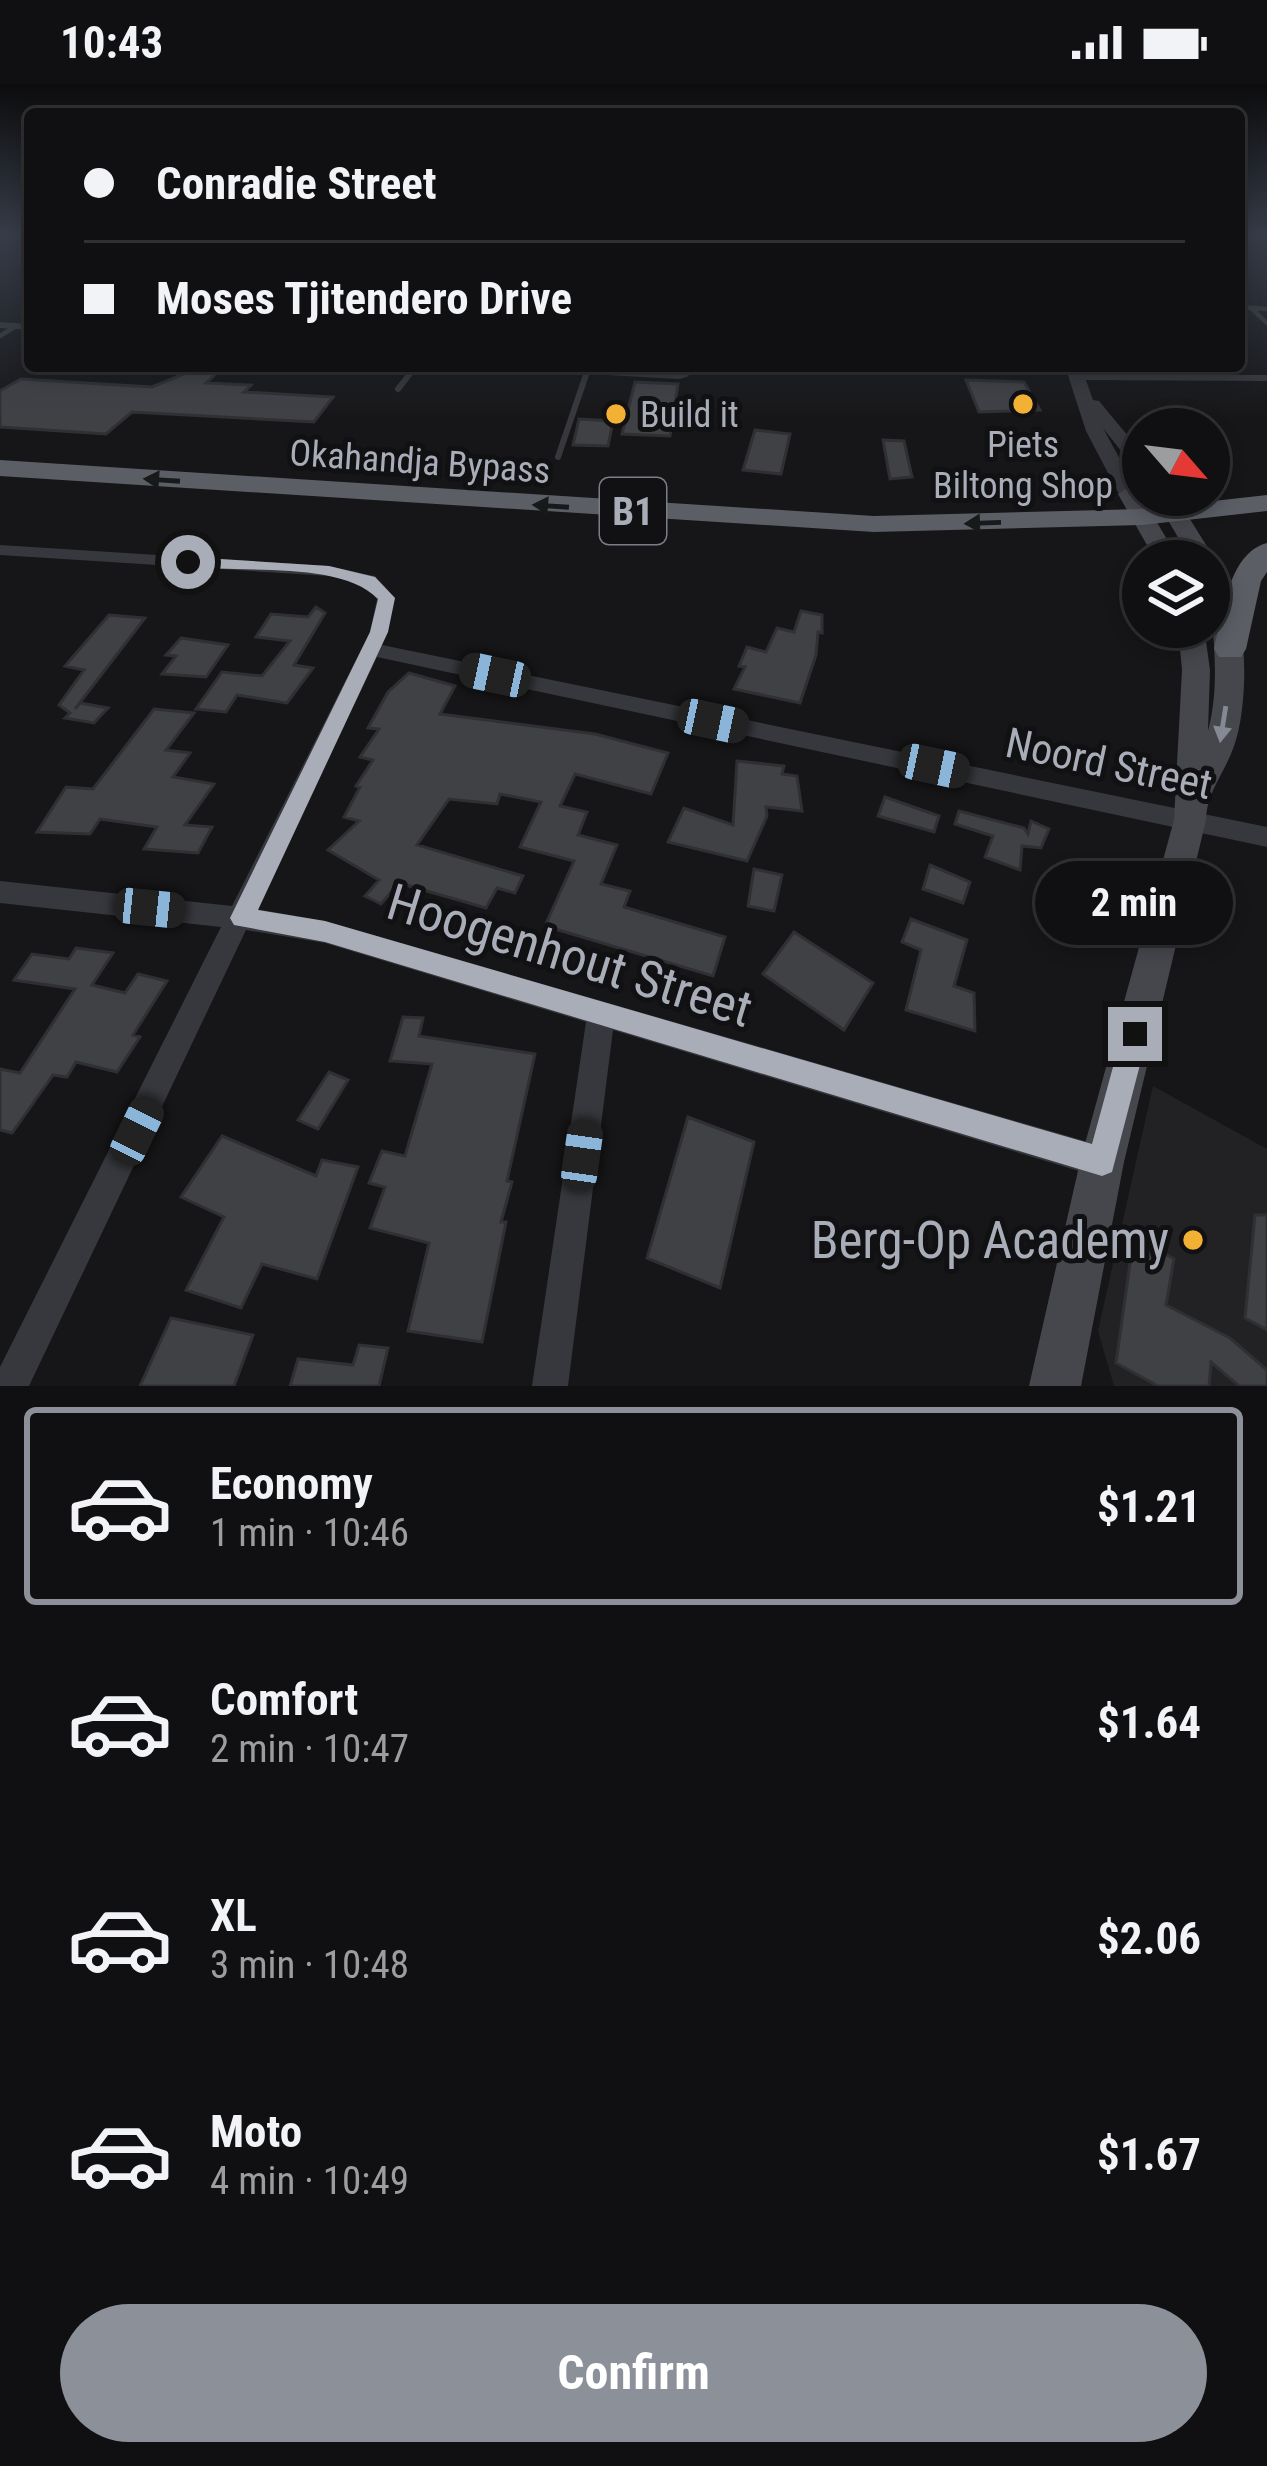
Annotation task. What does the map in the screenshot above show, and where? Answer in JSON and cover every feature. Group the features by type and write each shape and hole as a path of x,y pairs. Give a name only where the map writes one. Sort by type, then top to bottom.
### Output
{"highway":[{"name":"Okahandja Bypass","path":"0,446 763,496 1122,501"},
{"name":"Okahandja Bypass","path":"0,468 874,524 1122,502"},
{"path":"1230,484 1267,480"},
{"name":"Okahandja Bypass","path":"1230,504 1267,503"},
{"path":"1230,649 1246,580 1267,552"}],"main road":[{"path":"1192,805 1193,648"},
{"path":"1054,1386 1102,1162 1192,805 1218,754 1230,649"}],"street":[{"path":"0,325 23,326"},
{"path":"1076,372 1095,431 1122,475"},
{"path":"1087,397 1122,440"},
{"path":"0,550 329,571 369,580 386,598 386,611 370,649 242,918 10,1386"},
{"name":"Noord Street","path":"370,649 1192,805 1267,836"},
{"name":"Hoogenhout Street","path":"0,892 242,918 325,932 1102,1162"},
{"path":"550,1386 602,1017"}],"lane":[{"path":"1245,308 1267,309"},
{"path":"1251,308 1267,323"},
{"path":"0,335 23,326"},
{"path":"398,389 411,372"},
{"path":"558,457 588,372"},
{"path":"628,372 679,376 686,372"},
{"path":"1076,372 1267,378"}],"shaded area":[{"name":"Berg-Op Academy","path":"1153,1086 1267,1149 1267,1386 1114,1386 1098,1331"}],"building":[{"path":"189,372 218,372 206,383 251,385 244,392 333,397 314,422 132,412 106,434 0,427 0,391 21,379 152,387"},
{"path":"966,380 1024,382 1040,410 979,412"},
{"path":"635,382 678,384 670,436 622,434"},
{"path":"579,419 613,421 608,446 573,445"},
{"path":"755,430 790,434 781,474 743,470"},
{"path":"883,440 904,441 912,477 890,479"},
{"path":"316,607 325,613 294,665 313,668 287,703 237,695 226,712 196,709 222,672 262,676 290,641 256,637 271,614 308,617"},
{"path":"801,611 822,615 822,633 818,632 816,655 800,703 734,689 745,667 739,666 747,647 766,652 777,628 794,632"},
{"path":"109,615 145,618 75,709 80,703 108,708 94,723 65,718 70,713 59,705 84,670 65,666"},
{"path":"181,638 228,645 206,677 162,674 176,656 166,655"},
{"path":"409,673 455,686 440,714 595,734 668,753 651,794 575,774 560,806 587,812 578,835 617,845 601,884 630,891 624,907 725,937 713,976 545,926 574,861 520,847 541,802 500,794 497,804 449,799 417,845 523,876 515,893 497,888 486,908 399,883 381,904 365,896 379,880 328,850 359,821 344,817 373,760 360,757 379,729 368,728 388,692"},
{"path":"154,709 194,713 166,750 190,753 173,777 214,784 185,825 212,827 198,853 144,849 157,827 100,819 90,834 37,832 66,787 93,789"},
{"path":"737,761 784,766 782,774 797,776 802,811 766,807 767,816 747,861 668,842 684,808 733,825"},
{"path":"885,797 939,816 934,832 878,816"},
{"path":"959,811 1024,828 1028,834 1031,821 1049,829 1041,848 1022,846 1020,870 985,857 993,836 955,824"},
{"path":"930,865 970,882 963,903 923,889"},
{"path":"754,869 782,875 774,911 748,906"},
{"path":"911,919 967,940 954,986 974,993 975,1031 906,1010 921,950 902,942"},
{"path":"794,932 873,983 844,1030 763,974"},
{"path":"76,948 113,953 92,985 125,993 138,974 167,981 133,1035 140,1037 117,1072 76,1062 67,1077 53,1075 12,1133 0,1130 0,1069 20,1073 75,989 14,980 32,954 69,959"},
{"path":"403,1017 423,1018 419,1036 535,1054 507,1181 512,1182 501,1222 506,1222 482,1342 408,1331 429,1243 370,1228 385,1187 369,1183 382,1151 405,1156 432,1064 390,1061"},
{"path":"329,1072 348,1080 318,1129 298,1120"},
{"path":"688,1117 754,1142 720,1288 647,1258"},
{"path":"222,1136 316,1176 322,1160 358,1167 317,1279 262,1264 241,1308 186,1290 224,1217 181,1197"},
{"path":"1255,1215 1267,1215 1267,1330 1245,1318"},
{"path":"1134,1235 1174,1259 1166,1305 1230,1338 1267,1370 1267,1386 1239,1386 1211,1362 1209,1386 1158,1386 1116,1363"},
{"path":"171,1318 253,1335 234,1386 140,1386"},
{"path":"359,1345 388,1348 379,1386 290,1386 298,1359 353,1365"}],"place":[{"name":"Piets Biltong Shop","path":"1023,404"},
{"name":"Build it","path":"616,414"},
{"name":"Berg-Op Academy","path":"1193,1240"}],"route":[{"path":"188,562 329,571 369,580 382,588 386,598 379,632 242,918 325,932 1102,1162 1135,1034"}]}
